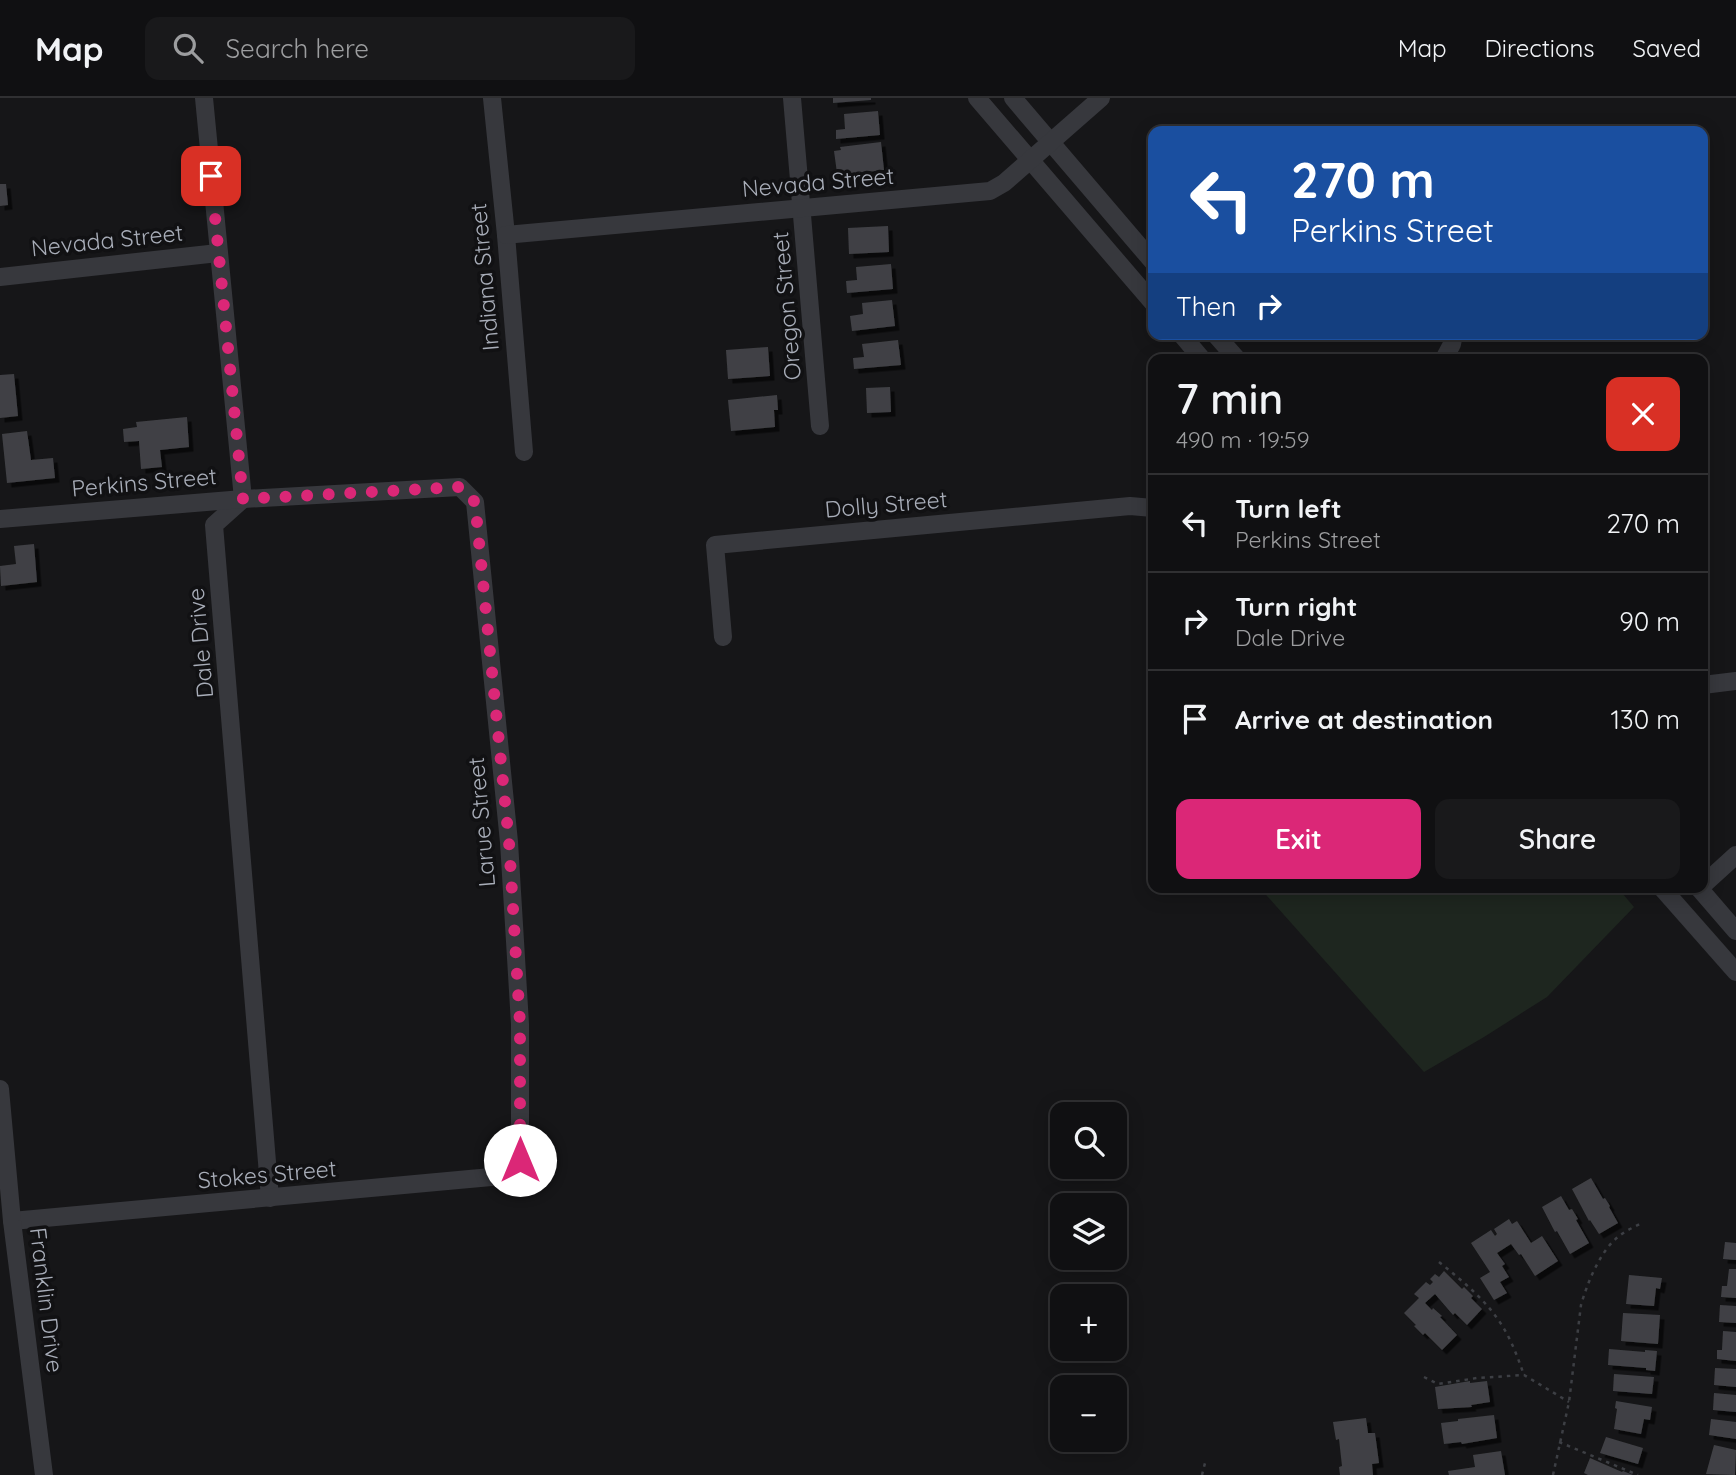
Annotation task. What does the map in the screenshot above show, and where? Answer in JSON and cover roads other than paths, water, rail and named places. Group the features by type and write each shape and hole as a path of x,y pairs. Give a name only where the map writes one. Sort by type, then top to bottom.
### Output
{"street":[{"path":"204,98 243,499"},
{"name":"Indiana Street","path":"492,98 524,452"},
{"name":"Oregon Street","path":"792,98 820,426"},
{"path":"977,98 1148,297"},
{"path":"1013,98 1148,256"},
{"name":"Nevada Street","path":"506,235 990,191 1004,183 1101,98"},
{"name":"Nevada Street","path":"0,277 218,253"},
{"path":"1186,340 1198,354"},
{"path":"1221,340 1233,354"},
{"name":"Perkins Street","path":"0,519 243,499 460,487"},
{"name":"Larue Street","path":"460,487 475,502 509,842 520,1024 520,1160"},
{"name":"Dale Drive","path":"243,499 214,525 271,1198"},
{"name":"Dolly Street","path":"723,637 715,545 1130,506 1148,508"},
{"path":"1708,684 1736,681"},
{"path":"1708,880 1736,855"},
{"path":"1666,893 1736,972"},
{"path":"1678,906 1693,893"},
{"path":"1705,893 1736,931"},
{"name":"Franklin Drive","path":"0,1089 12,1221 44,1475"},
{"name":"Stokes Street","path":"12,1221 502,1176 520,1160"}]}
